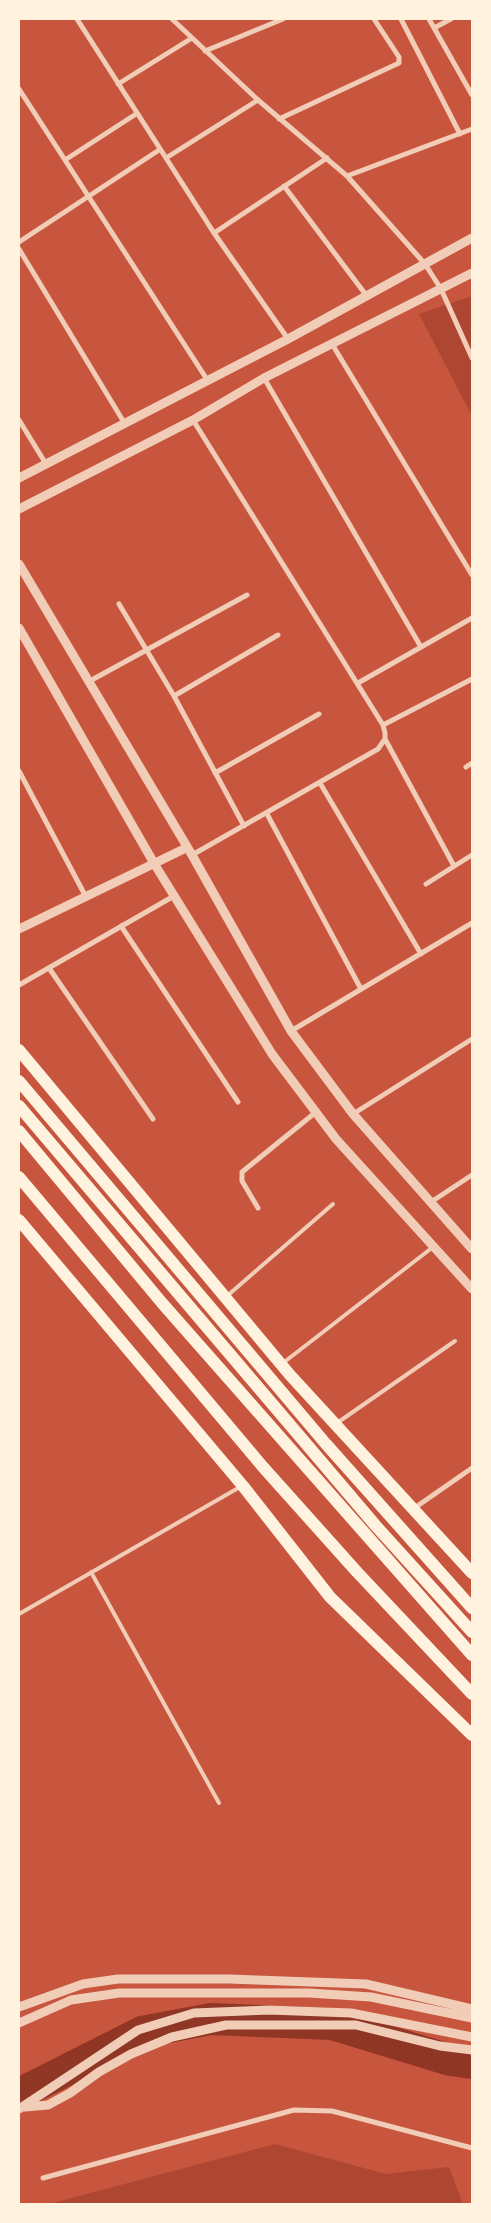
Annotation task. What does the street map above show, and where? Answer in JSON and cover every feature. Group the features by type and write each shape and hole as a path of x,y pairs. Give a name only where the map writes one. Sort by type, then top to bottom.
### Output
{"main road":[{"path":"19,1050 281,1365 472,1573"},
{"path":"19,1080 326,1444 472,1608"},
{"path":"19,1106 376,1526 472,1632"},
{"path":"19,1131 162,1303 472,1655"},
{"path":"19,1177 263,1467 357,1572 472,1694"},
{"path":"19,1220 243,1486 330,1597 472,1735"}],"street":[{"path":"77,19 159,150 214,233 288,338"},
{"path":"172,19 204,51 279,119 347,176 425,264 441,289 472,358"},
{"path":"204,51 283,19"},
{"path":"279,119 398,63 399,58 374,19"},
{"path":"401,19 460,134"},
{"path":"428,19 472,95"},
{"path":"434,28 452,19"},
{"path":"118,84 192,38"},
{"path":"19,90 208,381"},
{"path":"166,158 258,100"},
{"path":"65,160 136,114"},
{"path":"347,176 472,129"},
{"path":"19,242 159,150"},
{"path":"214,233 327,158"},
{"path":"284,186 366,295"},
{"path":"19,478 208,381 472,238"},
{"path":"19,249 125,424"},
{"path":"19,509 193,420 264,378 472,273"},
{"path":"332,344 472,575"},
{"path":"264,378 421,648"},
{"path":"19,420 46,464"},
{"path":"193,420 383,725 385,739 454,866"},
{"path":"19,564 189,852 291,1031 353,1114 472,1249"},
{"path":"88,682 247,595"},
{"path":"119,604 174,696 244,826"},
{"path":"358,683 472,618"},
{"path":"19,628 155,865 272,1054 336,1139 472,1289"},
{"path":"174,696 278,634"},
{"path":"383,725 472,678"},
{"path":"216,773 319,714"},
{"path":"19,930 86,897 155,865 189,852 267,814 378,749 385,739"},
{"path":"466,767 472,763"},
{"path":"19,771 86,897"},
{"path":"320,783 421,954"},
{"path":"267,814 361,989"},
{"path":"426,884 472,855"},
{"path":"19,985 174,896"},
{"path":"291,1031 472,923"},
{"path":"121,926 238,1102"},
{"path":"49,968 153,1119"},
{"path":"353,1114 472,1039"},
{"path":"258,1208 242,1182 242,1172 316,1112"},
{"path":"431,1202 472,1174"},
{"path":"412,1509 472,1468"},
{"path":"19,2007 83,1984 118,1979 230,1979 366,1984 472,2009"},
{"path":"19,2024 71,2000 119,1993 308,1993 371,1997 472,2018"},
{"path":"20,2108 138,2030 194,2013 269,2010 351,2013 472,2037"},
{"path":"20,2108 48,2105 131,2054 172,2037 226,2025 356,2025 440,2046 472,2050"},
{"path":"43,2178 294,2110 332,2111 472,2148"}],"lane":[{"path":"225,1297 333,1204"},
{"path":"281,1365 433,1247"},
{"path":"335,1425 455,1341"},
{"path":"19,1614 243,1486"},
{"path":"91,1572 219,1803"}],"shaded area":[{"path":"472,296 472,416 419,314"},
{"path":"275,2144 386,2174 449,2167 463,2204 49,2204"}],"waterway":[{"path":"19,2094 142,2032 211,2019 332,2024 450,2060 472,2063"}]}
